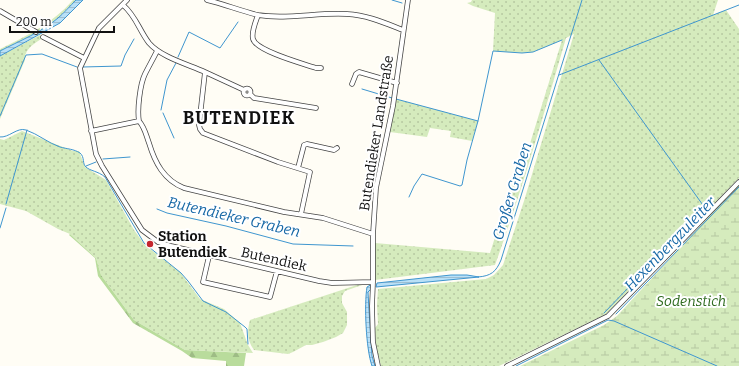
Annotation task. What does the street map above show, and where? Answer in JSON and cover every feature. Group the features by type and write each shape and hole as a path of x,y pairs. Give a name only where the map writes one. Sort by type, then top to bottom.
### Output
{"street":[{"name":"Butendiek","path":"128,0 99,28 80,68 98,160 142,230 158,242 209,256 332,283 373,282"},
{"path":"207,0 258,15 284,17 347,14 375,19 403,30"},
{"name":"Butendieker Landstraße","path":"378,366 373,342 372,306 373,234 376,188 397,83 408,0"},
{"path":"123,4 136,19 144,36 157,51 244,90 244,94 250,94 254,98 316,108"},
{"path":"0,11 36,32"},
{"path":"258,15 253,34 255,43 268,51 290,60 316,68 321,68"},
{"path":"43,37 84,58"},
{"path":"157,51 142,83 138,114 139,121 144,126 159,168 165,177 175,184 198,192 284,212 323,218 373,234"},
{"path":"205,72 199,125 200,129 203,133 254,154 310,172 300,214"},
{"path":"352,84 356,74 359,72 397,83"},
{"path":"92,131 139,121"},
{"path":"298,168 304,145 307,144 334,150 337,148"},
{"path":"507,366 608,316 739,182"},
{"path":"209,256 203,282 270,297 277,271"}],"green space":[{"path":"73,0 76,0 50,24 0,51 0,49 30,34 57,16"},
{"path":"472,0 718,0 713,15 726,10 739,29 739,178 606,314 499,366 381,366 376,346 375,328 378,324 378,289 486,279 494,275 503,265 524,201 574,34 566,38 524,180 495,265 375,280 375,243 490,253 516,171 523,166 562,40 533,52 522,53 493,51 495,13 467,3 471,2"},
{"path":"40,35 43,38 26,53 25,60 0,119 0,56"},
{"path":"396,99 478,121 472,141 450,137 451,131 430,128 427,137 390,132"},
{"path":"22,131 73,151 79,151 85,167 106,180 134,230 145,245 180,272 200,299 224,309 240,323 248,345 253,353 185,350 134,320 101,275 96,258 70,234 26,211 0,204 0,139 4,140"},
{"name":"Sodenstich","path":"739,184 739,366 520,366 604,325 617,316"},
{"path":"70,234 96,258 101,275 134,320 185,350 246,353 244,366 226,366 226,361 192,358 133,323 98,276 95,258 69,235"},
{"path":"357,285 362,285 345,291 342,296 342,303 347,312 347,325 343,333 323,342 306,345 288,354 254,350 252,347 248,336 250,320"}],"water":[{"path":"76,0 83,0 60,23 0,56 0,51 38,32 52,23"},
{"path":"451,275 479,277 376,287 377,283"},
{"path":"372,284 372,288 368,292 372,356 375,366 372,366 370,358 366,315 367,287"}],"waterway":[{"path":"392,0 402,3"},
{"name":"Großer Graben","path":"478,277 486,276 492,273 497,268 501,260 582,0"},
{"path":"559,75 739,5"},
{"path":"178,57 189,32 220,48 238,22"},
{"path":"83,67 121,66 134,39"},
{"path":"478,121 493,51 522,53 533,52 562,40"},
{"path":"0,116 26,55 42,54 77,67"},
{"path":"599,60 705,208 604,313"},
{"path":"161,110 167,80 176,63"},
{"path":"362,89 392,98"},
{"path":"396,99 478,121 467,160 462,185 460,186 422,174 409,197"},
{"path":"163,113 174,138"},
{"name":"Butendieker Graben","path":"0,137 7,136 23,129 60,147 80,153 86,167 100,173 105,177 144,243 181,273 203,301 226,312 245,327 247,329 248,344"},
{"path":"6,204 27,130"},
{"path":"103,159 130,157"},
{"path":"86,166 96,162"},
{"name":"Hexenbergzuleiter","path":"616,314 739,187"},
{"path":"0,228 6,208"},
{"name":"Butendieker Graben","path":"157,209 167,213 226,226 293,244 353,246"},
{"path":"516,366 608,320 614,321 717,366"}],"place":[{"name":"Station Butendiek","path":"150,244"}],"district":[{"name":"BUTENDIEK","path":"239,118"}]}
